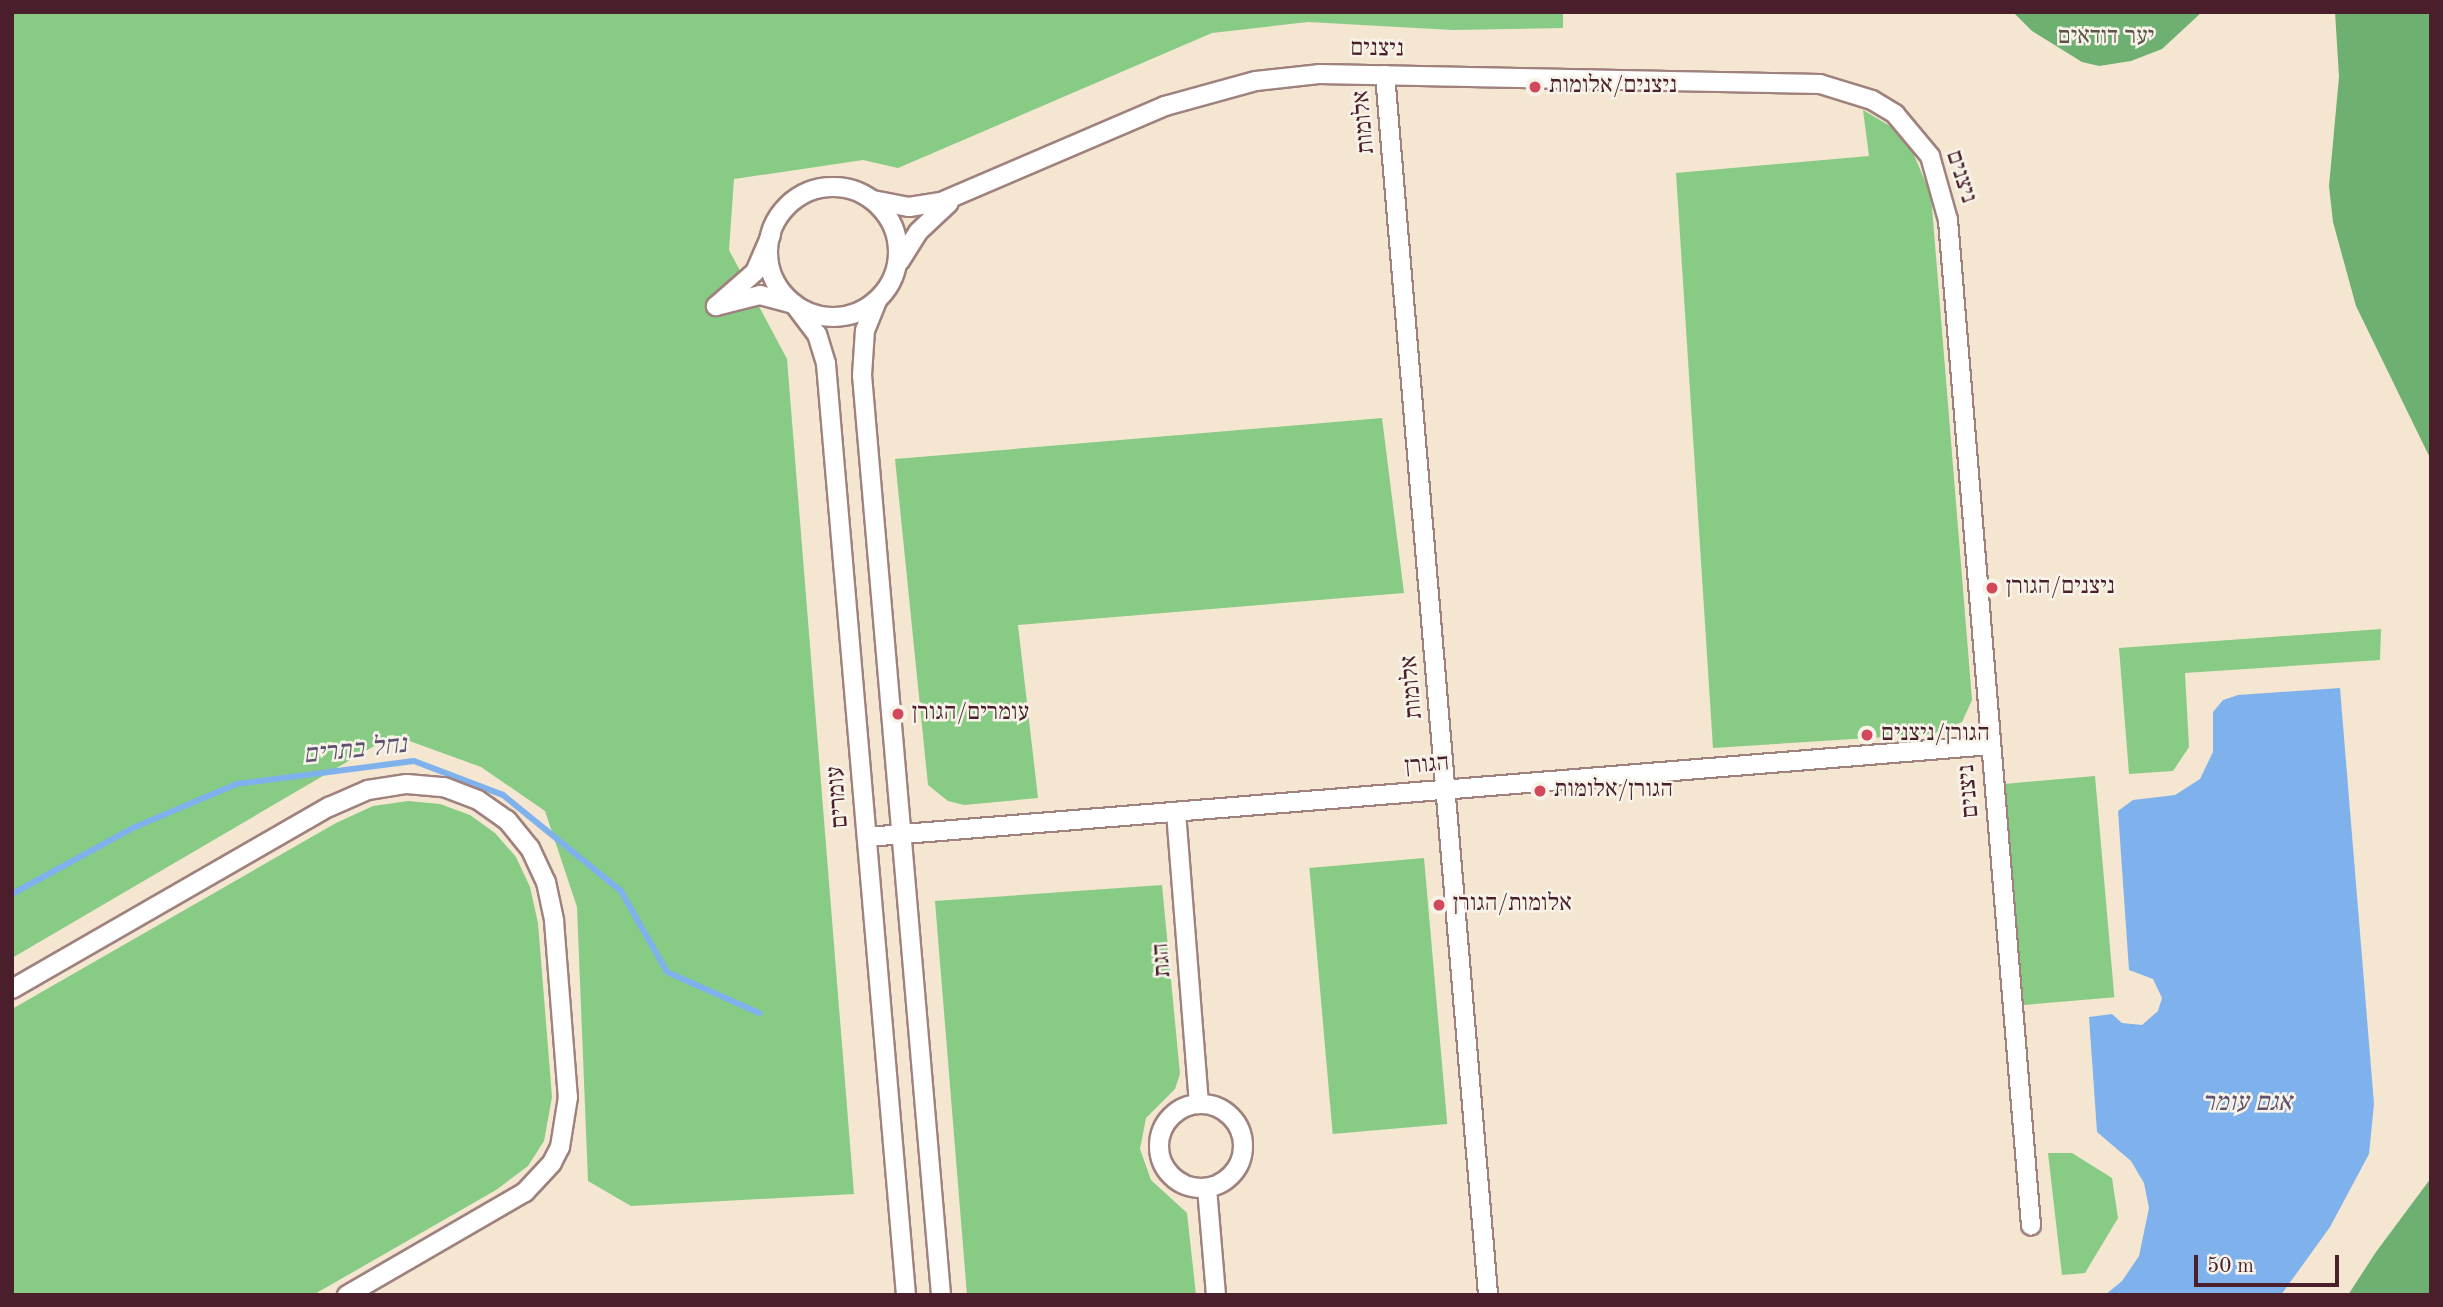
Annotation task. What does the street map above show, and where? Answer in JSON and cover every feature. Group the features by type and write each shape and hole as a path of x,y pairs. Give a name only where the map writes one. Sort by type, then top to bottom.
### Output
{"street":[{"name":"ניצנים","path":"873,200 909,207 961,196 1104,131 1195,97 1287,77 1385,75 1820,85 1872,100 1914,132 1941,185 1948,220 2031,1226"},
{"name":"אלומות","path":"1385,75 1488,1295"},
{"path":"877,301 842,317 817,315 794,304 760,295 716,306 749,280 790,203 813,190 838,187 873,200 895,232 896,269 877,301 865,330 862,375 941,1295"},
{"name":"ניצנים","path":"896,269 926,223 961,196"},
{"path":"771,235 772,272 794,304"},
{"name":"עומרים","path":"794,304 817,334 826,364 906,1295"},
{"name":"הגורן","path":"867,837 1991,745"},
{"path":"12,989 328,807 369,790 407,784 444,787 478,800 507,820 530,848 541,870 554,921 568,1097 560,1147 525,1192 347,1295"},
{"name":"הגת","path":"1176,811 1199,1104"},
{"path":"1199,1104 1226,1112 1243,1141 1235,1171 1207,1188 1176,1179 1160,1151 1168,1120 1180,1110 1199,1104"},
{"path":"1207,1188 1216,1295"}],"green space":[{"path":"12,12 1563,12 1563,28 1453,30 1308,22 1212,33 898,168 863,160 734,179 729,250 787,359 854,1194 631,1206 588,1181 577,907 545,811 481,767 393,735 12,958"},
{"name":"יער דודאים","path":"2013,12 2202,12 2162,49 2131,61 2099,66 2082,62 2032,31"},
{"path":"2335,12 2431,12 2431,460 2356,306 2333,222 2329,186 2339,77"},
{"path":"1863,110 1890,126 1911,148 1931,195 1972,700 1962,722 1933,734 1713,748 1676,173 1869,156"},
{"path":"1382,418 1404,593 1018,625 1038,798 964,805 948,801 928,785 895,459"},
{"path":"2381,629 2380,660 2185,673 2189,747 2173,771 2129,774 2119,648"},
{"path":"2095,776 2114,997 2024,1005 2004,784"},
{"path":"408,801 440,804 470,815 495,833 516,857 530,887 538,923 552,1097 544,1141 528,1166 496,1190 313,1295 12,1295 12,1009 336,823 373,806"},
{"path":"1424,858 1447,1124 1333,1134 1309,868"},
{"path":"1162,885 1180,1074 1175,1089 1146,1118 1140,1149 1151,1180 1187,1213 1196,1295 967,1295 935,901"},
{"path":"2048,1153 2072,1153 2112,1178 2118,1218 2085,1273 2062,1275"},
{"path":"2431,1178 2431,1295 2348,1295 2376,1252"}],"water":[{"name":"אגם עומר","path":"2340,688 2374,1104 2369,1154 2330,1227 2281,1295 2105,1295 2122,1281 2139,1256 2149,1208 2144,1183 2131,1161 2097,1132 2089,1017 2112,1014 2122,1023 2142,1025 2158,1011 2162,998 2153,979 2129,970 2118,811 2133,800 2175,795 2200,779 2213,752 2213,712 2223,700 2238,695"}],"waterway":[{"name":"נחל בתרים","path":"12,894 135,827 237,784 414,761 503,795 621,891 667,972 759,1013"}],"place":[{"name":"ניצנים/אלומות","path":"1535,87"},
{"name":"ניצנים/הגורן","path":"1992,588"},
{"name":"עומרים/הגורן","path":"898,714"},
{"name":"הגורן/ניצנים","path":"1867,735"},
{"name":"הגורן/אלומות","path":"1540,791"},
{"name":"אלומות/הגורן","path":"1439,905"}]}
